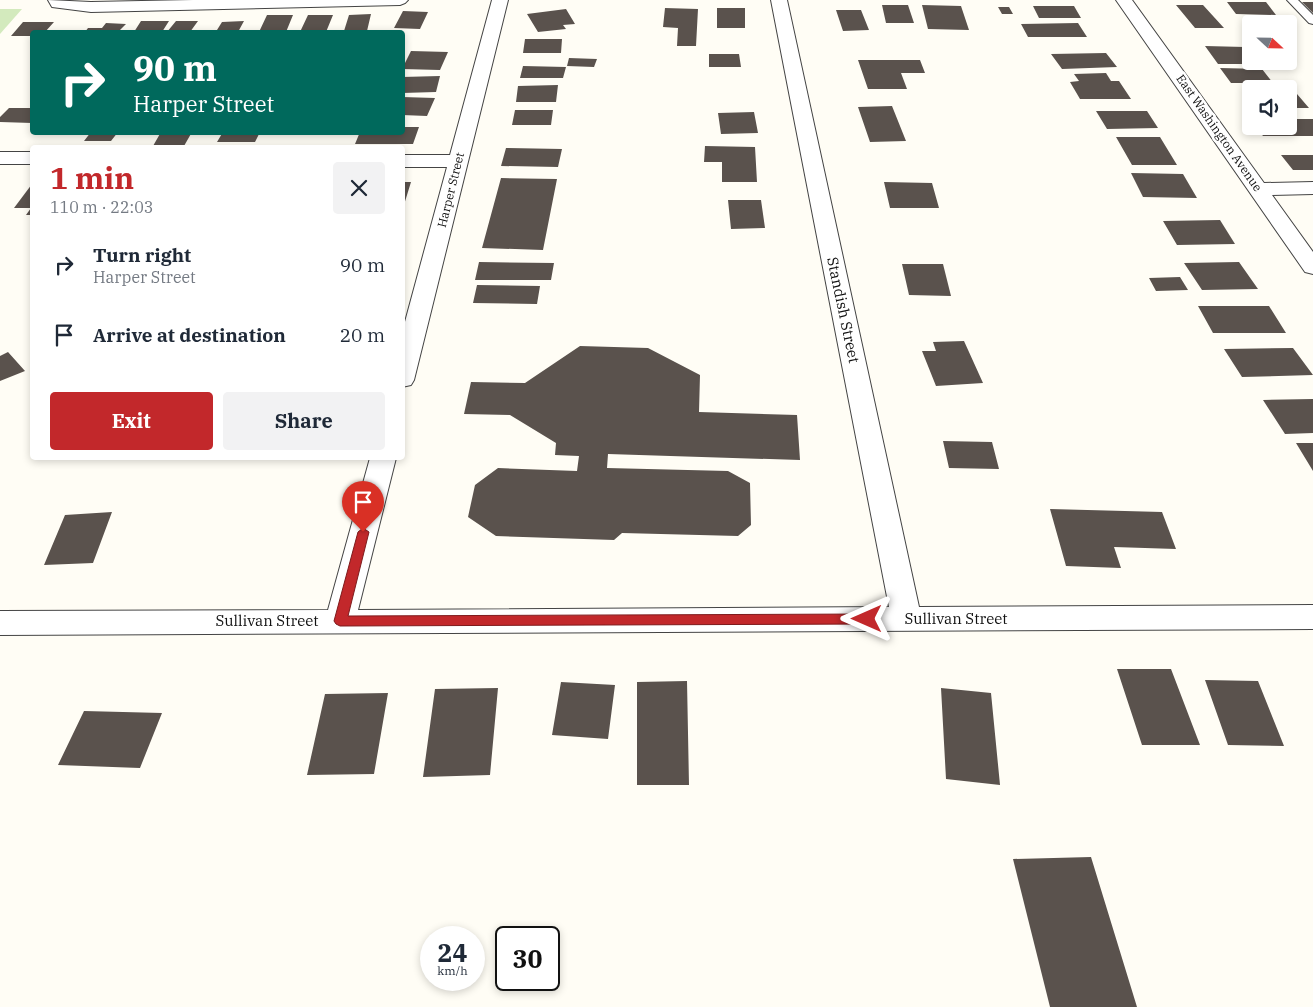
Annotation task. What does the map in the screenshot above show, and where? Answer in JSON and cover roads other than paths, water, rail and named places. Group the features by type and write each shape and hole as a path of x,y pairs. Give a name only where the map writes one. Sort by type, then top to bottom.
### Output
{"street":[{"path":"57,2 91,7 400,0"},
{"name":"Harper Street","path":"405,368 500,0"},
{"name":"Standish Street","path":"779,0 906,619"},
{"name":"East Washington Avenue","path":"1124,0 1313,267"},
{"path":"0,158 30,158"},
{"path":"405,161 459,161"},
{"path":"1258,188 1313,188"},
{"path":"340,621 382,460"},
{"name":"Sullivan Street","path":"0,623 1313,617"}],"lane":[{"path":"1292,0 1313,21"}]}
